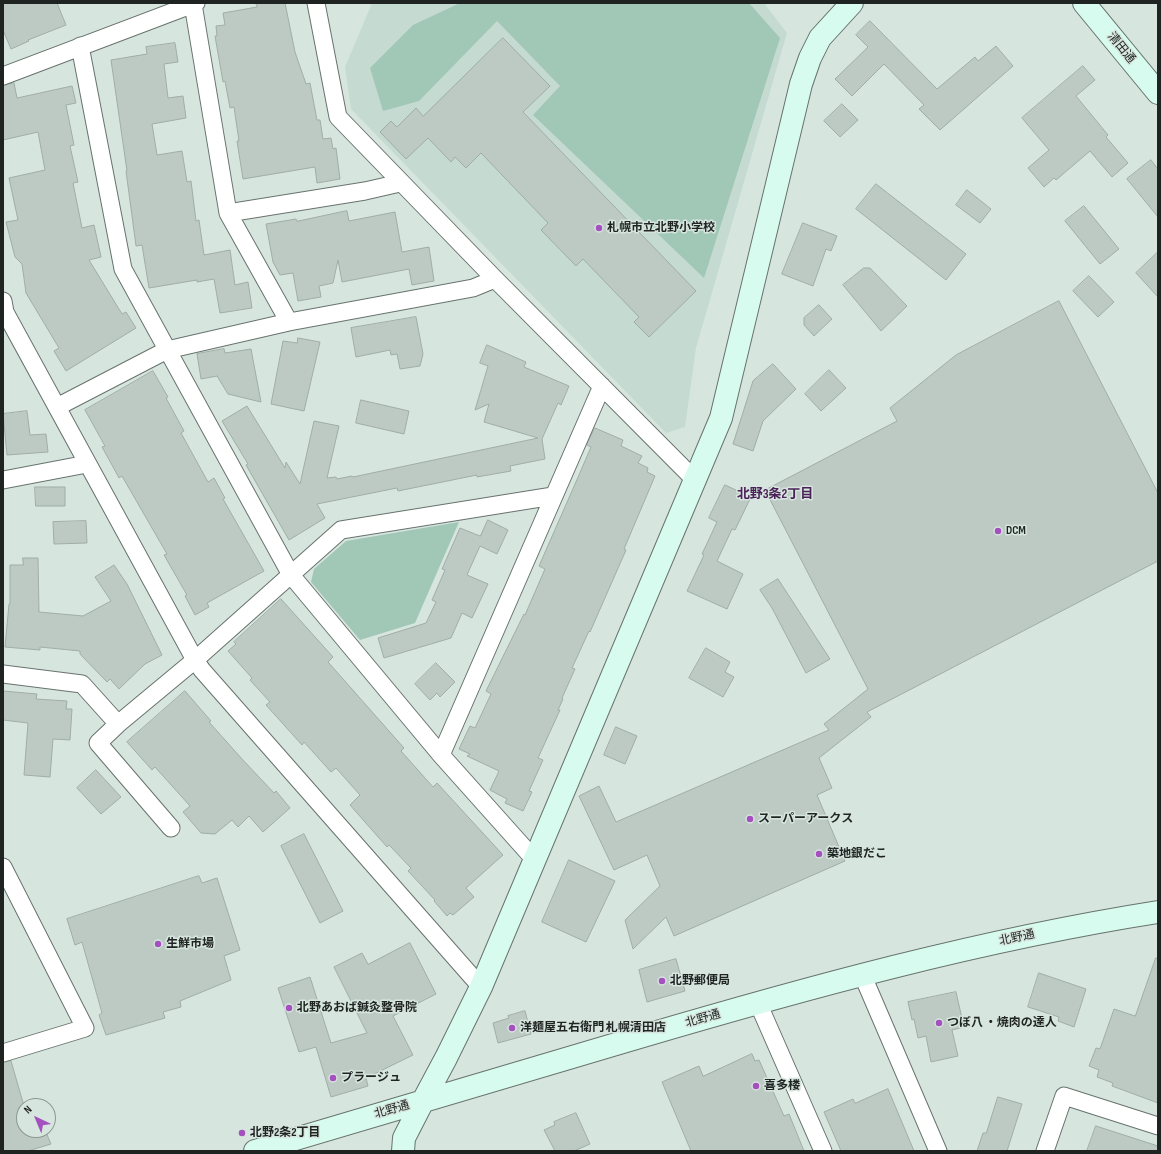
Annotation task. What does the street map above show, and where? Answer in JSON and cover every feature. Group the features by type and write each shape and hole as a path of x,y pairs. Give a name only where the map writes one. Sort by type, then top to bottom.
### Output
{"street":[{"path":"316,3 338,117 400,183 695,480"},
{"path":"403,1151 404,1138 481,987 721,418 799,92 810,58 820,38 852,3"},
{"name":"清田通","path":"1084,3 1158,93"},
{"path":"3,76 195,4 228,213 289,322"},
{"path":"80,46 123,269 291,575 441,755 534,859"},
{"path":"228,213 365,191 400,183"},
{"path":"57,407 167,350 289,322 473,288 495,279"},
{"path":"3,301 5,312 195,660 207,676 481,987"},
{"path":"441,755 602,386"},
{"path":"3,480 87,464"},
{"path":"172,828 98,743 118,724 195,660 341,530 553,496"},
{"path":"3,674 82,684 118,724"},
{"path":"3,867 85,1028 3,1053"},
{"name":"北野通","path":"255,1151 758,1003 862,974 1012,938 1158,912"},
{"path":"862,974 938,1151"},
{"path":"758,1003 823,1151"},
{"path":"1045,1151 1064,1096 1158,1126"}],"shaded area":[{"name":"札幌市立北野小学校","path":"372,3 764,3 787,33 696,348 685,427 666,433 351,109 345,67"}],"green space":[{"path":"460,3 749,3 780,38 704,278 533,115 560,86 497,21 419,101 383,111 370,68 413,25"},
{"path":"459,522 415,623 360,640 311,582 314,569 346,541"}],"building":[{"path":"3,3 57,3 66,25 28,40 29,41 11,49 3,30"},
{"path":"256,3 285,3 295,52 306,84 310,83 317,120 320,120 323,139 331,138 333,149 336,148 340,179 317,183 315,167 243,179 237,141 239,141 234,107 230,108 225,81 223,82 215,36 217,36 216,26 225,25 223,13 257,7"},
{"path":"870,21 937,89 975,57 978,61 996,46 1013,66 940,130 919,109 924,105 884,64 852,96 835,79 868,47 856,35"},
{"path":"503,38 550,86 523,112 696,291 649,337 634,322 639,317 583,259 576,266 541,230 548,223 481,153 466,168 455,157 451,162 428,138 406,159 380,132 391,121 397,127 416,108 423,116"},
{"path":"175,43 178,62 164,64 168,98 183,96 186,118 152,124 157,155 182,151 187,182 191,181 196,221 199,220 204,255 230,250 235,285 248,282 252,308 220,313 214,279 197,282 197,280 149,288 142,245 136,246 111,60 147,54 146,47"},
{"path":"1083,66 1095,80 1076,96 1108,135 1106,137 1128,163 1112,177 1090,151 1056,180 1054,178 1044,187 1028,168 1049,150 1022,118"},
{"path":"14,83 17,98 72,86 76,103 66,105 74,145 70,146 78,182 73,183 82,228 94,225 101,257 89,260 122,314 126,312 136,328 66,371 54,351 59,348 26,293 22,264 15,257 6,222 18,220 9,178 45,170 38,132 3,140 3,86"},
{"path":"842,104 858,120 840,137 824,121"},
{"path":"1151,160 1158,169 1158,217 1127,179"},
{"path":"876,184 966,254 946,280 856,209"},
{"path":"967,190 991,209 980,223 956,205"},
{"path":"1084,206 1119,249 1100,264 1065,221"},
{"path":"347,211 349,221 395,212 402,252 429,247 434,281 412,285 409,269 342,282 338,260 333,283 319,286 321,297 298,301 293,273 280,275 273,262 266,224 296,219 297,221"},
{"path":"803,223 837,236 831,251 826,249 813,286 782,274"},
{"path":"1158,252 1158,297 1136,273"},
{"path":"864,268 870,268 907,306 881,331 843,285"},
{"path":"1089,276 1114,302 1098,317 1073,291"},
{"path":"1059,301 1158,493 1158,561 867,712 871,717 819,758 832,788 817,795 845,861 674,936 666,917 633,949 625,920 660,886 647,855 614,870 579,796 599,786 616,822 829,730 824,724 868,689 765,490 897,421 890,408 956,355"},
{"path":"819,305 832,319 814,336 804,325 804,318"},
{"path":"416,317 423,354 420,366 400,369 397,354 391,355 390,350 356,357 351,328"},
{"path":"298,338 320,342 304,411 271,404 283,341 297,343"},
{"path":"487,345 526,362 524,367 569,386 561,405 558,403 542,439 545,459 510,466 511,471 477,477 477,475 398,491 397,488 317,504 325,518 289,540 246,465 248,464 222,421 247,406 285,468 286,462 300,484 314,421 339,426 327,478 336,477 337,479 353,477 538,438 484,422 489,404 475,410 488,366 480,363"},
{"path":"224,349 225,353 251,349 261,402 228,394 217,376 201,379 197,354"},
{"path":"773,364 796,389 763,421 753,451 733,444 753,381"},
{"path":"829,370 846,388 821,411 805,394"},
{"path":"153,371 168,397 166,398 184,431 181,433 208,482 214,478 225,498 223,499 264,571 207,603 209,607 195,615 185,596 187,595 164,555 167,554 122,476 119,478 102,447 105,446 85,410"},
{"path":"361,400 409,411 404,434 356,423"},
{"path":"27,411 30,435 46,434 48,452 7,455 3,414"},
{"path":"595,428 623,440 621,446 642,456 638,463 648,468 647,472 655,476 624,549 626,550 590,632 589,631 572,668 575,669 562,698 563,699 558,710 560,710 538,758 543,760 529,791 532,792 523,811 505,803 507,799 490,790 499,771 467,756 470,754 459,749 470,726 475,728 491,694 486,691 524,614 525,615 545,569 539,566 591,447 587,445"},
{"path":"725,485 751,497 735,530 732,529 717,561 743,574 727,609 687,591 704,555 702,554 717,522 709,518"},
{"path":"35,487 65,487 65,506 36,506"},
{"path":"488,520 508,530 497,554 480,546 467,575 488,584 472,618 462,613 451,638 384,658 378,638 426,623 436,602 432,600 445,570 442,569 460,528 480,536"},
{"path":"86,521 87,543 54,544 53,522"},
{"path":"23,558 38,558 39,612 83,616 111,601 95,577 114,565 127,584 162,655 145,664 119,689 110,679 107,682 80,654 80,651 40,647 40,650 5,647 10,604 10,565 23,565"},
{"path":"778,579 830,659 806,673 772,608 760,590"},
{"path":"281,599 333,657 328,662 404,748 401,751 433,787 437,783 503,855 466,888 474,897 453,915 450,913 447,916 434,901 435,900 408,871 411,868 389,845 387,847 350,805 360,795 336,768 331,772 304,742 302,745 266,705 270,702 250,680 252,678 228,651 236,644 234,642"},
{"path":"706,648 730,662 725,672 734,677 723,697 689,678"},
{"path":"436,663 455,682 440,697 437,693 430,700 415,684"},
{"path":"3,691 37,694 36,699 67,701 66,709 72,709 70,740 53,739 50,777 24,775 28,723 3,720"},
{"path":"185,691 211,721 209,722 242,759 274,793 276,791 290,808 263,832 249,816 238,827 232,820 215,834 201,833 183,812 190,806 155,767 152,770 127,742"},
{"path":"616,727 637,736 625,764 604,755"},
{"path":"96,770 121,797 101,814 77,788"},
{"path":"304,834 343,911 320,923 281,846"},
{"path":"569,860 615,881 586,942 542,922"},
{"path":"199,876 202,883 217,878 240,950 224,956 231,980 180,1001 181,1007 163,1012 165,1018 106,1035 99,1015 102,1013 82,942 75,945 67,919"},
{"path":"410,943 436,994 393,1016 413,1055 366,1078 368,1086 331,1097 316,1047 299,1052 278,988 310,977 331,1043 367,1033 334,967 362,953 368,964"},
{"path":"1156,958 1158,958 1158,1103 1112,1086 1113,1083 1097,1077 1099,1070 1089,1066 1096,1048 1100,1049 1114,1009 1135,1016"},
{"name":"北野郵便局","path":"676,959 685,991 647,1002 639,970"},
{"path":"1039,973 1086,989 1074,1027 1058,1021 1059,1017 1028,1007"},
{"name":"つぼ八 ・焼肉の達人","path":"956,992 964,1027 952,1030 958,1056 931,1062 926,1036 918,1038 914,1019 912,1020 908,1002"},
{"name":"洋麺屋五右衛門 札幌清田店","path":"525,1011 531,1034 498,1043 493,1023 509,1018 508,1016"},
{"path":"752,1054 755,1061 759,1060 784,1116 789,1114 804,1151 691,1151 662,1082 699,1066 703,1076"},
{"path":"11,1061 22,1098 16,1098 16,1138 48,1138 51,1144 28,1151 3,1151 3,1063"},
{"path":"888,1089 914,1151 841,1151 824,1112 853,1099 855,1103"},
{"path":"998,1097 1022,1104 1007,1151 977,1151 983,1133 986,1133"},
{"path":"576,1113 590,1144 574,1151 555,1151 544,1130 555,1125 554,1122"},
{"path":"1096,1126 1158,1146 1158,1151 1087,1151"}],"place":[{"name":"札幌市立北野小学校","path":"599,228"},
{"name":"DCM","path":"998,531"},
{"name":"スーパーアークス","path":"750,819"},
{"name":"築地銀だこ","path":"819,854"},
{"name":"生鮮市場","path":"158,944"},
{"name":"北野郵便局","path":"662,981"},
{"name":"北野あおば鍼灸整骨院","path":"289,1008"},
{"name":"つぼ八 ・焼肉の達人","path":"939,1023"},
{"name":"洋麺屋五右衛門 札幌清田店","path":"512,1028"},
{"name":"プラージュ","path":"333,1078"},
{"name":"喜多楼","path":"756,1086"},
{"name":"北野2条2丁目","path":"242,1133"}],"district":[{"name":"北野3条2丁目","path":"775,495"}]}
